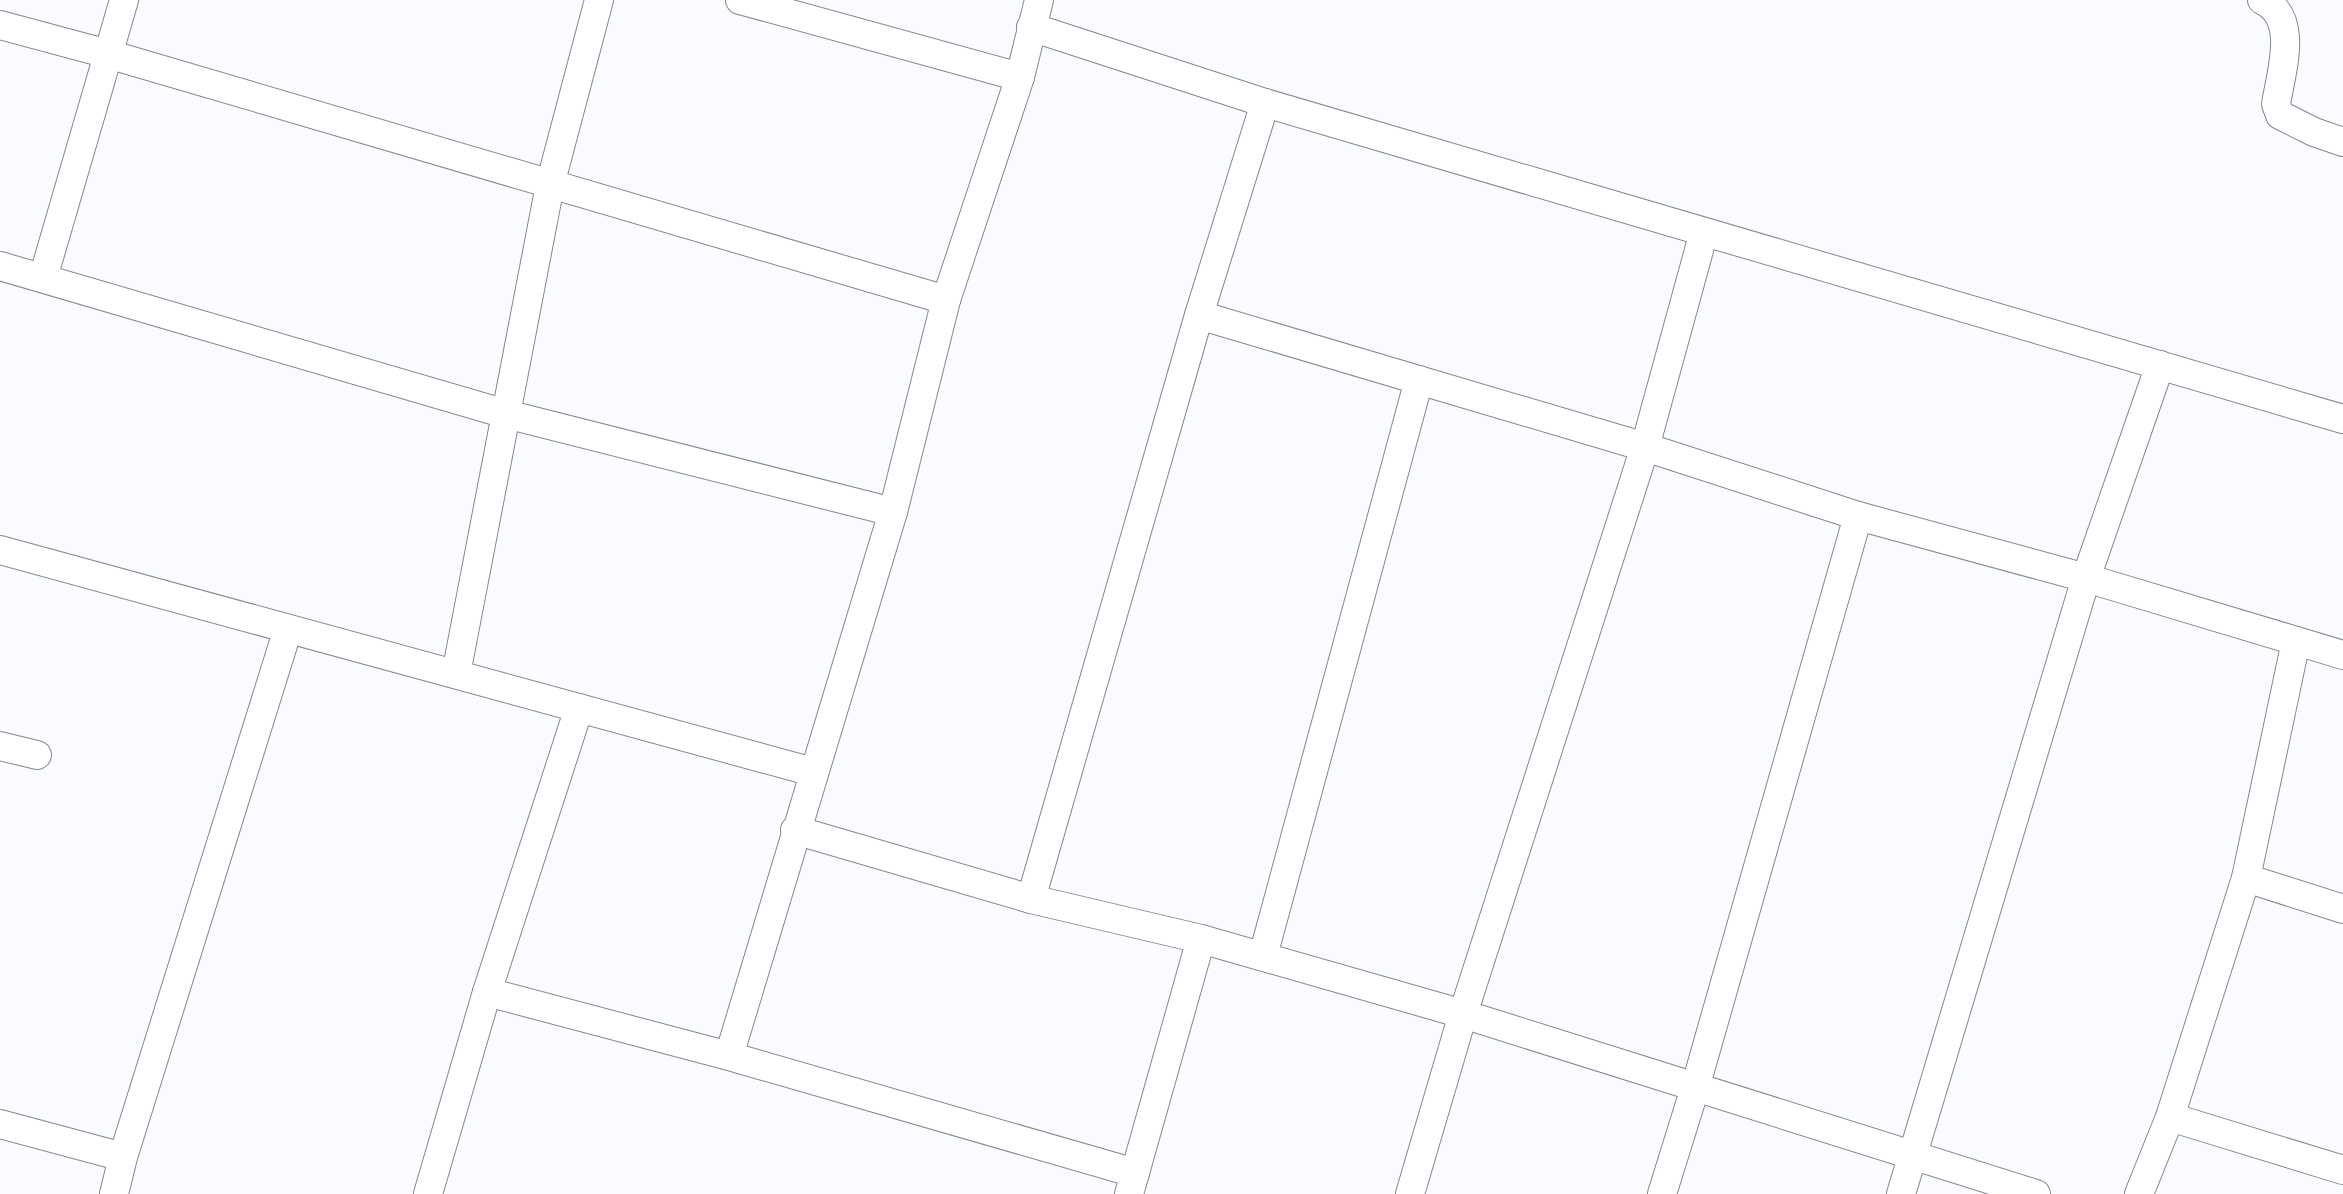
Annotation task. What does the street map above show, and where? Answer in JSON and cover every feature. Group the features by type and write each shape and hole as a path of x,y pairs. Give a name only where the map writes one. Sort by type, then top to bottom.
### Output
{"street":[{"path":"44,278 124,0"},
{"path":"456,674 550,185 599,0"},
{"path":"740,0 1020,77"},
{"path":"729,1056 795,830 893,512 946,300 1020,77 1039,0"},
{"path":"2262,0 2271,4 2281,17 2286,31 2276,104 2280,115 2314,132 2343,142"},
{"path":"0,25 108,54 946,300"},
{"path":"1031,27 1265,102 2343,419"},
{"path":"1031,898 1199,315 1265,102"},
{"path":"1410,1194 1463,1014 1645,447 1704,232"},
{"path":"0,266 506,414 893,512"},
{"path":"1199,315 1645,447 1858,516 2086,578 2343,655"},
{"path":"1901,1194 2086,578 2160,365"},
{"path":"1263,956 1419,380"},
{"path":"1662,1194 1695,1088 1858,516"},
{"path":"0,550 813,772"},
{"path":"114,1194 123,1156 288,629"},
{"path":"2139,1194 2170,1117 2246,878 2296,641"},
{"path":"428,1194 487,992 579,708"},
{"path":"0,746 37,755"},
{"path":"795,830 1031,898 1201,939 1463,1014 2036,1194"},
{"path":"2246,878 2343,909"},
{"path":"487,992 729,1056 1132,1183 1201,939"},
{"path":"2170,1117 2343,1170"},
{"path":"0,1124 123,1156"}]}
